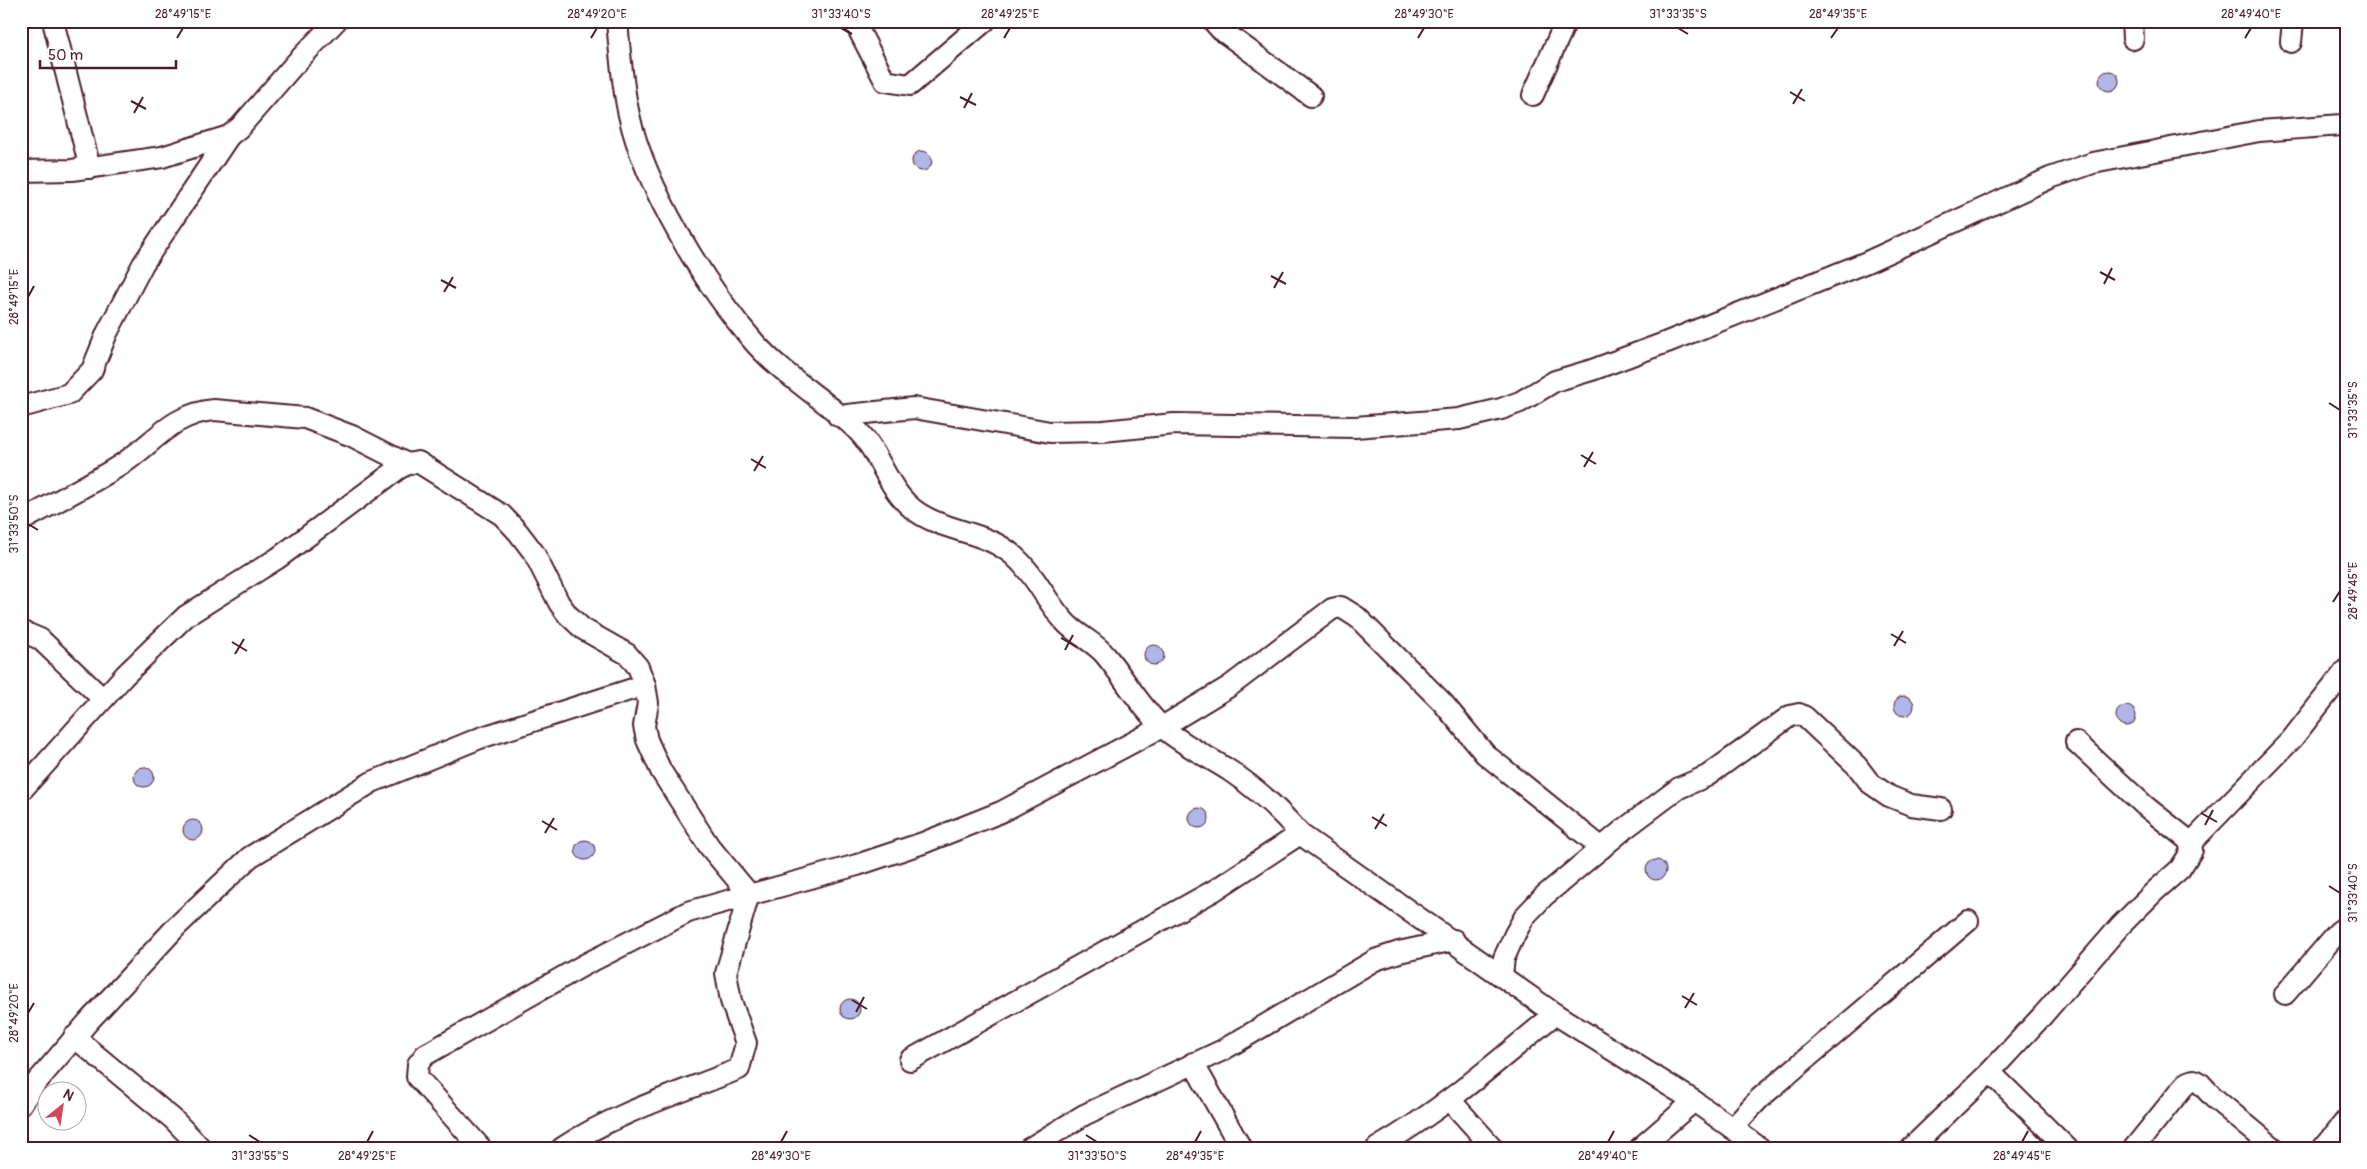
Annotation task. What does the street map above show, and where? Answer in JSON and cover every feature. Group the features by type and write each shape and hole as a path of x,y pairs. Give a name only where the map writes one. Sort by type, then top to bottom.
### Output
{"street":[{"path":"53,21 90,168"},
{"path":"21,171 90,168 162,157 229,136 240,128 293,66 336,21"},
{"path":"617,21 629,115 647,174 684,242 720,298 754,343 789,376 855,429 872,448 888,480 903,500 918,513 986,539 1011,553 1035,578 1067,624 1104,653 1134,695 1162,728 1233,773 1279,809 1300,834 1454,940 1556,1014 1694,1101 1760,1148"},
{"path":"854,21 885,81 910,85 985,21"},
{"path":"1213,21 1220,29 1311,96"},
{"path":"1533,95 1566,21"},
{"path":"2291,42 2293,21"},
{"path":"838,416 914,408 1050,432 1103,432 1174,424 1355,427 1459,419 1501,409 1520,402 1555,381 1592,370 1667,342 1867,262 2050,178 2093,162 2259,130 2342,125"},
{"path":"21,407 69,394 92,370 107,333 143,264 229,136"},
{"path":"21,521 121,465 174,422 201,411 214,410 305,418 352,436 407,464"},
{"path":"21,791 103,699 153,646 186,616 278,558 407,464 414,461 423,464 502,515 534,553 559,603 568,615 583,629 627,654 638,667 645,685 648,703 644,726 647,740 661,771 708,846 749,894"},
{"path":"481,1148 420,1080 417,1071 420,1059 632,939 688,912 856,865 923,843 993,815 1162,728 1230,686 1332,609 1341,607 1357,617 1442,703 1485,754 1602,848"},
{"path":"21,631 40,639 103,699"},
{"path":"2191,843 2292,739 2346,670"},
{"path":"21,1104 34,1084 74,1037 177,926 250,857 372,782 480,738 645,685"},
{"path":"1502,975 1504,958 1525,916 1544,896 1679,788 1707,776 1782,721 1799,714 1805,717 1857,766 1870,783 1889,796 1911,804 1940,810"},
{"path":"1911,1148 1990,1072 2043,1015 2120,926 2180,869 2192,850 2191,843 2145,806 2076,742"},
{"path":"910,1060 1215,890 1300,834"},
{"path":"562,1148 581,1135 622,1116 739,1069 746,1043 731,1001 726,974 749,894"},
{"path":"1732,1128 1760,1098 1968,921"},
{"path":"2285,994 2338,932 2346,926"},
{"path":"1030,1148 1084,1115 1222,1050 1375,960 1399,952 1454,940"},
{"path":"1377,1148 1450,1100 1556,1014"},
{"path":"74,1037 173,1119 202,1148"},
{"path":"1193,1063 1241,1148"},
{"path":"1990,1072 2067,1148"},
{"path":"2134,1148 2184,1086 2194,1080 2274,1148"},
{"path":"1450,1100 1493,1148"},
{"path":"1640,1148 1694,1101"},
{"path":"2323,1148 2346,1120"}],"building":[{"path":"2105,71 2113,71 2119,77 2119,85 2113,91 2105,91 2099,85 2099,77"},
{"path":"918,151 926,151 932,157 932,165 926,171 918,171 912,165 912,157"},
{"path":"1150,645 1158,645 1164,651 1164,659 1158,665 1150,665 1144,659 1144,651"},
{"path":"1900,696 1908,696 1914,702 1914,710 1908,716 1900,716 1894,710 1894,702"},
{"path":"2122,706 2130,706 2136,712 2136,720 2130,726 2122,726 2116,720 2116,712"},
{"path":"140,767 148,767 154,773 154,781 148,787 140,787 134,781 134,773"},
{"path":"1195,808 1203,808 1209,814 1209,822 1203,828 1195,828 1189,822 1189,814"},
{"path":"189,820 197,820 203,826 203,834 197,840 189,840 183,834 183,826"},
{"path":"581,840 589,840 595,846 595,854 589,860 581,860 575,854 575,846"},
{"path":"1652,860 1660,860 1666,866 1666,874 1660,880 1652,880 1646,874 1646,866"},
{"path":"846,999 854,999 860,1005 860,1013 854,1019 846,1019 840,1013 840,1005"}]}
